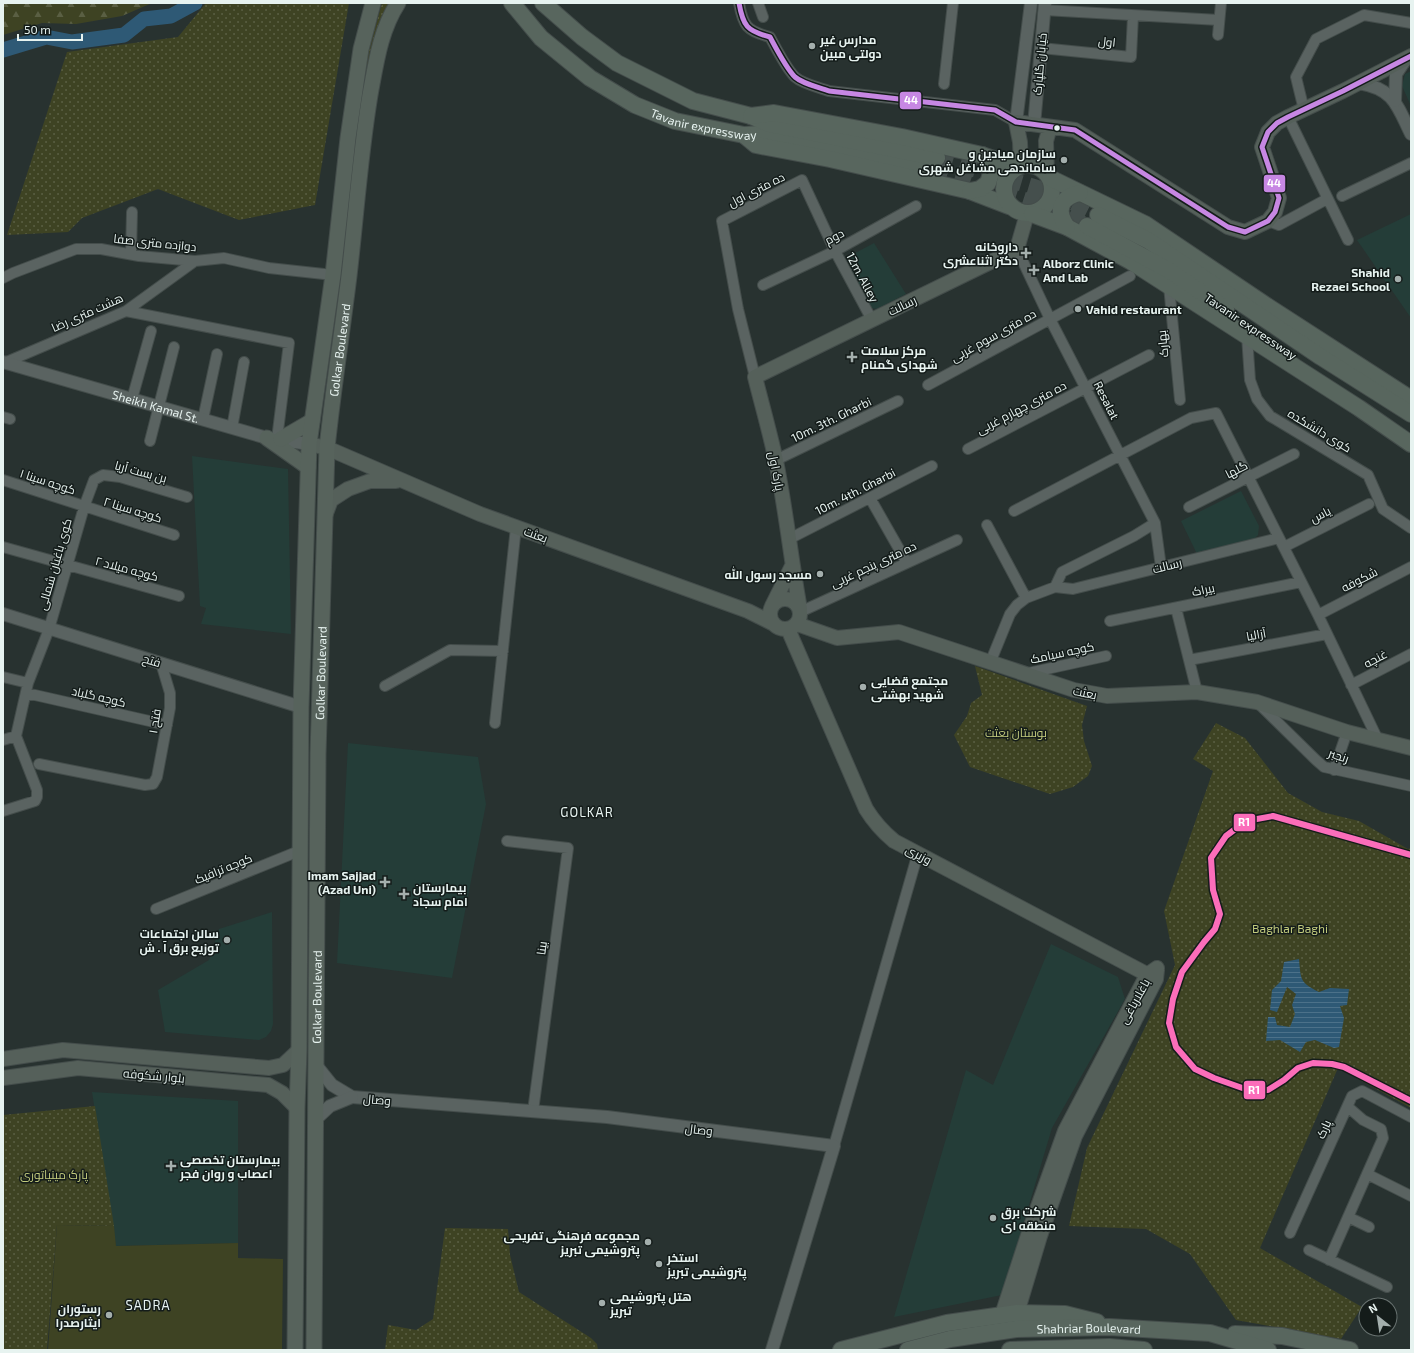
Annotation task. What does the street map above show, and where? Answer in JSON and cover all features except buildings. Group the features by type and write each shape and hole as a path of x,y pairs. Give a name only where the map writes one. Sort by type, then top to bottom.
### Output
{"highway":[{"name":"Tavanir expressway","path":"512,3 540,38 590,78 635,105 675,121 744,135 768,135 934,164 769,124 751,116 693,101 617,63 582,37 544,3"},
{"path":"751,116 774,113 902,137 982,155 1019,167"},
{"path":"744,135 756,145 830,159 970,191 1009,206 1014,210 1067,227 1130,261 1359,408 1411,444"},
{"path":"970,191 980,189 988,183 991,173 990,164 982,155"},
{"path":"1009,206 1003,193 1003,185 1006,178 1010,172 1019,167 1032,165 1042,170 1048,176 1145,224 1270,308 1411,399"},
{"path":"1030,214 1039,211 1050,200 1052,186 1048,176"},
{"path":"1067,227 1062,219 1060,210 1064,201 1071,195 1080,192"},
{"name":"Tavanir expressway","path":"1411,414 1321,357 1149,241 1092,220 1411,432"},
{"path":"841,1350 947,1323 1009,1314 1065,1314 1091,1320 1109,1327"},
{"name":"Shahriar Boulevard","path":"908,1350 950,1339 1016,1329 1109,1327 1210,1333 1268,1350"},
{"path":"1210,1333 1282,1336 1350,1350"},
{"path":"1010,1350 1109,1347 1144,1350"}],"main road":[{"name":"Golkar Boulevard","path":"314,1350 318,754 327,448 331,406 349,276 355,139 361,49 373,3"},
{"name":"Golkar Boulevard","path":"295,1350 297,1108 299,1050 301,707 309,444 333,275 355,139 379,47 398,3"},
{"path":"1019,167 1020,142 1016,122 1075,130 1228,227 1245,232 1268,221 1275,212 1279,198 1262,147 1268,132 1288,117 1359,83 1408,57"},
{"path":"1048,176 1046,141 1050,127"},
{"path":"1017,249 1030,214"},
{"name":"رسالت","path":"755,377 1017,249"},
{"name":"پارک اول","path":"755,377 776,460 792,566"},
{"path":"308,467 275,439 312,421"},
{"name":"بعثت","path":"309,444 327,448 480,514 748,611 774,624"},
{"path":"325,516 331,500 348,489 370,481 402,481"},
{"path":"748,611 772,606 780,600 789,599 794,601 796,618 778,627 774,624 770,615 772,606 792,566"},
{"name":"وزیری","path":"792,566 796,618 866,809 873,822 894,841 1152,977"},
{"name":"بعثت","path":"796,618 837,638 899,632 1074,690 1107,696 1197,692 1257,702 1347,732 1409,746"},
{"name":"باغلارباغی","path":"1009,1314 1040,1236 1070,1134 1152,977"},
{"name":"بلوار شکوفه","path":"3,1059 64,1050 269,1068 284,1065 299,1050"},
{"name":"بلوار شکوفه","path":"3,1078 78,1068 268,1084 282,1093 297,1108"},
{"path":"268,1084 274,1077 269,1068"}],"street":[{"path":"739,3 742,18 747,26 757,34 770,37 784,62 795,77 810,84 829,91 995,110 1016,122"},
{"path":"758,3 763,17"},
{"path":"944,84 953,3"},
{"name":"خیابان گلپارک","path":"1016,122 1031,3"},
{"path":"1218,35 1221,3"},
{"path":"1044,6 1133,16 1219,20"},
{"name":"خیابان گلپارک","path":"1034,125 1044,6"},
{"path":"1304,110 1296,77 1316,39 1364,15 1411,23"},
{"name":"اول","path":"1041,48 1131,57 1133,16"},
{"path":"1394,100 1396,74 1408,57"},
{"path":"1359,83 1372,85 1394,100 1411,134"},
{"path":"1288,117 1348,240"},
{"path":"1342,196 1411,164"},
{"name":"ده متری اول","path":"755,377 738,309 722,221 802,180"},
{"name":"12m. Alley","path":"802,180 835,251 872,320"},
{"path":"1268,221 1279,225 1327,199"},
{"name":"دوم","path":"762,285 835,251 916,206"},
{"path":"131,254 132,212"},
{"name":"دوازده متری صفا","path":"3,278 76,249 101,249 195,261 224,258 269,268 333,275"},
{"name":"Resalat","path":"1017,249 1050,318 1155,523 1162,566"},
{"name":"هشت متری رضا","path":"4,362 126,311 195,261"},
{"name":"ده متری سوم غربی","path":"928,385 1130,276"},
{"name":"بهارک","path":"1169,286 1180,400"},
{"path":"126,311 289,343 275,439"},
{"path":"132,399 150,331"},
{"name":"کوی دانشکده","path":"1247,336 1250,380 1257,399 1270,416 1368,475 1383,509 1411,528"},
{"path":"150,441 174,347"},
{"path":"203,419 217,354"},
{"name":"ده متری چهارم غربی","path":"968,449 1149,355"},
{"name":"Sheikh Kamal St.","path":"4,362 232,428 275,439 309,444"},
{"path":"232,428 244,362"},
{"name":"10m. 3th. Gharbi","path":"776,460 898,401"},
{"path":"1014,511 1191,418 1216,413 1302,582 1378,740"},
{"name":"گلها","path":"1189,507 1294,454"},
{"name":"10m. 4th. Gharbi","path":"789,539 932,466"},
{"name":"بن بست آریا","path":"84,507 94,480 103,475 120,477 187,497"},
{"name":"کوچه سینا ۱","path":"3,480 84,507"},
{"path":"870,498 907,563"},
{"name":"یاس","path":"1282,542 1369,504"},
{"name":"کوچه سینا ۲","path":"84,507 174,535"},
{"name":"کوی باغبان شمالی","path":"16,736 28,683 50,629 84,507"},
{"path":"990,663 1010,614 1017,605 1026,598 1055,587 1062,572 1134,536 1155,523"},
{"path":"986,525 1026,598"},
{"path":"495,724 516,527"},
{"name":"ده متری پنجم غربی","path":"796,618 956,540"},
{"name":"رسالت","path":"1055,587 1073,589 1162,566 1282,542"},
{"name":"کوچه میلاد ۲","path":"3,547 179,596"},
{"name":"شکوفه","path":"1318,615 1411,567"},
{"name":"بیراک","path":"1110,621 1302,582"},
{"path":"1176,608 1197,692"},
{"name":"فتح","path":"3,614 301,707"},
{"name":"آزالیا","path":"1189,660 1327,634"},
{"path":"385,686 450,650 503,652"},
{"name":"غنچه","path":"1351,685 1411,654"},
{"name":"کوچه سیامک","path":"1024,674 1106,656"},
{"name":"فتح ۱","path":"39,764 145,786 153,784 157,776 170,708 170,693 161,663"},
{"path":"3,677 28,683"},
{"name":"کوچه گلباد","path":"26,693 167,725"},
{"name":"رنجبر","path":"1257,702 1324,767 1411,786"},
{"path":"1334,770 1347,732"},
{"path":"3,740 16,736 37,790 37,797 34,801 3,811"},
{"name":"بینا","path":"507,841 568,848 533,1111"},
{"name":"کوچه ترافیک","path":"156,909 299,851"},
{"path":"772,1350 834,1146 918,853"},
{"path":"316,1065 332,1085 352,1097"},
{"name":"پارک","path":"1290,1233 1352,1096 1362,1091 1411,1117"},
{"path":"315,1120 330,1106 352,1097"},
{"name":"وصال","path":"352,1097 607,1117 834,1146"},
{"path":"1329,1260 1383,1138 1381,1129 1363,1120 1348,1106"},
{"path":"1367,1174 1411,1196"},
{"path":"1348,1217 1369,1227"},
{"path":"1309,1250 1387,1287"}],"shaded area":[{"path":"1411,71 1411,106 1402,86 1405,74"},
{"name":"Shahid Rezaei School","path":"1411,214 1411,318 1357,240"},
{"path":"874,243 906,294 877,309 871,308 844,259"},
{"path":"192,456 288,469 291,634 201,624 206,608 200,606"},
{"path":"1241,491 1259,526 1258,535 1253,540 1197,554 1181,521"},
{"name":"بیمارستان امام سجاد","path":"348,743 478,757 486,804 452,978 337,963"},
{"path":"272,912 273,1024 271,1031 266,1037 259,1040 165,1032 158,990 209,960 219,929"},
{"path":"1051,944 1118,977 1125,999 1052,1128 1002,1295 894,1317 966,1070 993,1085"},
{"name":"بیمارستان تخصصی اعصاب و روان فجر","path":"92,1092 238,1101 238,1243 116,1246"}],"green space":[{"path":"3,3 152,3 122,16 76,24 42,23 3,35"},
{"path":"206,3 349,3 315,205 239,220 158,189 82,218 68,232 7,235 67,52 178,37"},
{"path":"382,3 390,3 357,131 355,131 358,90"},
{"name":"بوستان بعثت","path":"975,666 1087,706 1082,725 1084,741 1092,766 1088,776 1073,787 1050,794 970,767 954,735 967,716 971,703 982,695"},
{"name":"Baghlar Baghi","path":"1216,723 1245,738 1288,793 1322,812 1359,821 1408,849 1411,848 1411,1108 1338,1068 1260,1248 1358,1305 1358,1313 1341,1339 1236,1320 1190,1254 1146,1229 1069,1226 1087,1148 1175,965 1164,911 1213,771 1193,759"},
{"name":"پارک مینیاتوری","path":"95,1106 114,1226 57,1225 47,1350 3,1350 3,1115"},
{"path":"57,1225 114,1226 116,1246 238,1243 238,1258 283,1259 282,1350 48,1350"},
{"path":"445,1228 508,1229 510,1255 519,1292 591,1338 597,1344 598,1350 385,1350 388,1325 416,1330 433,1319"}],"water":[{"path":"1299,959 1302,979 1312,989 1319,992 1330,988 1349,989 1347,1005 1340,1006 1344,1018 1339,1047 1334,1048 1315,1040 1306,1042 1300,1052 1280,1040 1266,1041 1268,1017 1275,1017 1277,1025 1290,1027 1295,1014 1292,1005 1296,994 1287,987 1277,1012 1270,1010 1272,990 1281,981 1284,962"}],"waterway":[{"path":"3,50 46,37 72,42 124,35 144,19 171,16 195,3"}],"tunnel":[{"path":"937,158 1054,193 1098,215"},
{"path":"932,170 1052,209 1087,226"}],"transit line":[{"name":"44","path":"739,3 742,17 747,26 751,30 770,37 788,68 795,77 802,82 829,91 995,110 1016,122 1075,130 1228,227 1245,232 1268,221 1275,212 1279,198 1262,147 1268,132 1277,123 1288,117 1411,56"},
{"name":"R1","path":"1411,855 1273,816 1246,821 1226,836 1211,858 1213,890 1220,914 1215,929 1182,972 1173,999 1169,1023 1176,1047 1195,1069 1214,1078 1248,1090 1268,1090 1284,1080 1298,1068 1313,1063 1332,1064 1344,1067 1411,1101"}],"place":[{"name":"مدارس غیر دولتی مبین","path":"812,46"},
{"name":"سازمان میادین و ساماندهی مشاغل شهری","path":"1064,160"},
{"name":"داروخانه دکتر اثناعشری","path":"1026,253"},
{"name":"Alborz Clinic And Lab","path":"1034,270"},
{"name":"Shahid Rezaei School","path":"1398,279"},
{"name":"Vahid restaurant","path":"1078,309"},
{"name":"مرکز سلامت شهدای گمنام","path":"852,357"},
{"name":"مسجد رسول الله","path":"820,574"},
{"name":"مجتمع قضایی شهید بهشتی","path":"863,687"},
{"name":"Imam Sajjad (Azad Uni)","path":"385,882"},
{"name":"بیمارستان امام سجاد","path":"404,894"},
{"name":"سالن اجتماعات توزیع برق آ . ش","path":"227,940"},
{"name":"بیمارستان تخصصی اعصاب و روان فجر","path":"171,1166"},
{"name":"شرکت برق منطقه ای","path":"993,1218"},
{"name":"مجموعه فرهنگی تفریحی پتروشیمی تبریز","path":"648,1242"},
{"name":"استخر پتروشیمی تبریز","path":"659,1264"},
{"name":"هتل پتروشیمی تبریز","path":"602,1303"},
{"name":"رستوران ایثارصدرا","path":"109,1315"}],"district":[{"name":"GOLKAR","path":"587,812"},
{"name":"SADRA","path":"148,1305"}]}
